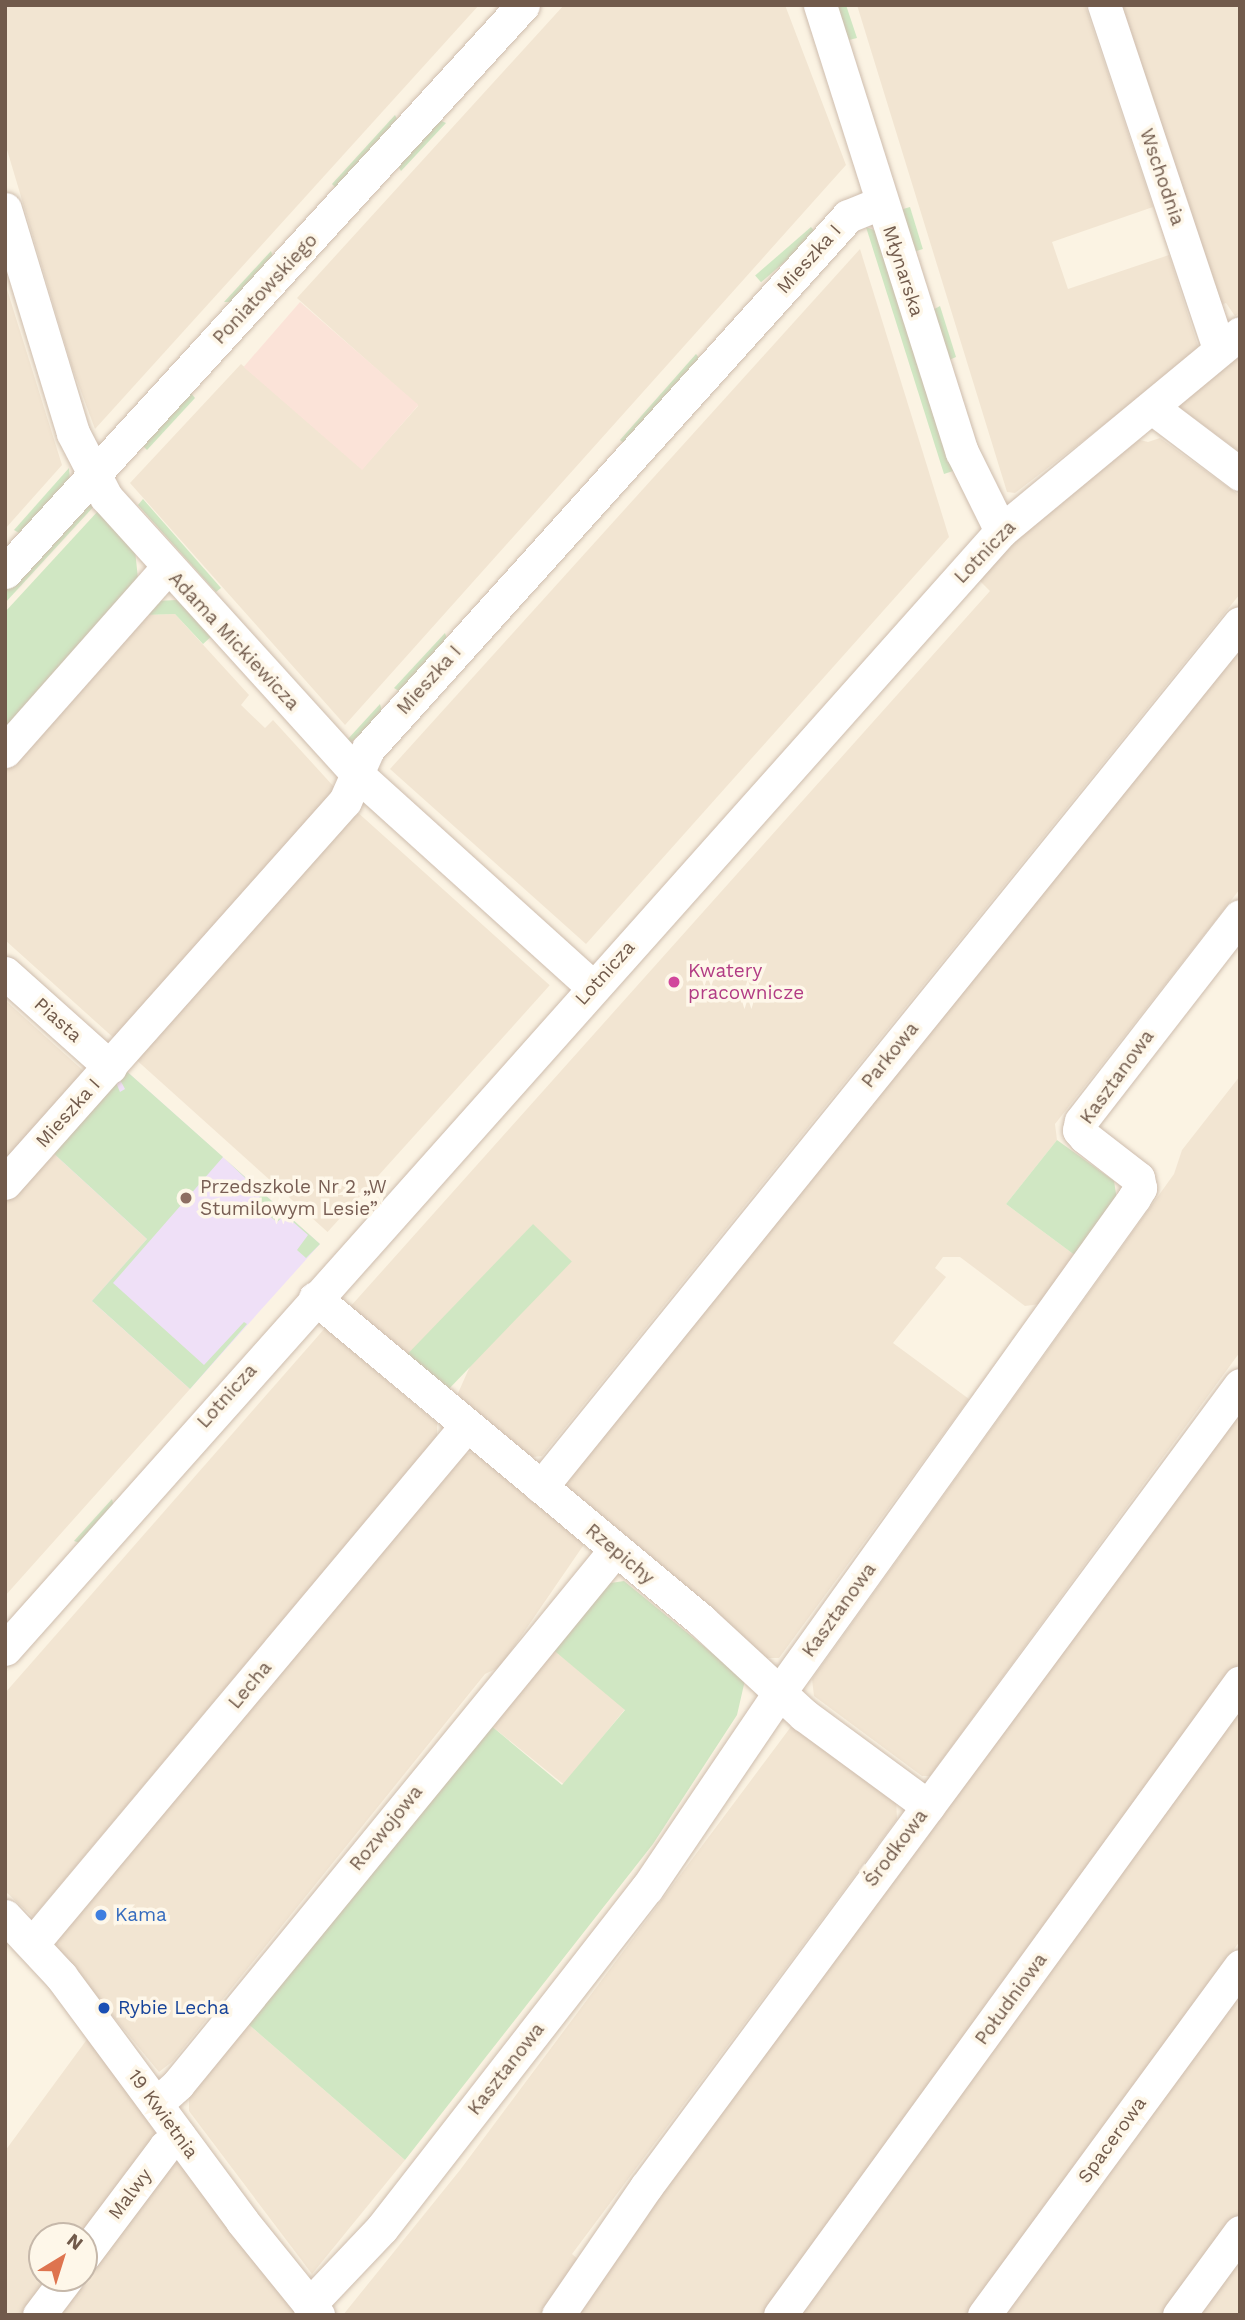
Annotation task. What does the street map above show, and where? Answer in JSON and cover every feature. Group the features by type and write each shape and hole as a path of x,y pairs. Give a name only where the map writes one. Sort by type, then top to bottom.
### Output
{"street":[{"name":"Poniatowskiego","path":"5,572 523,5"},
{"name":"Młynarska","path":"820,5 962,452 1001,531"},
{"name":"Wschodnia","path":"1104,5 1229,341"},
{"name":"Mieszka I","path":"5,1183 345,800 368,748 848,216 881,203"},
{"name":"Adama Mickiewicza","path":"5,209 73,433 92,476 167,568 357,774 593,987"},
{"name":"Lotnicza","path":"5,1649 1001,531 1154,409 1229,341"},
{"path":"1154,409 1240,474"},
{"path":"5,751 167,568"},
{"name":"Parkowa","path":"541,1487 1240,623"},
{"name":"Kasztanowa","path":"314,2310 382,2228 647,1888 779,1693 1135,1198 1140,1188 1138,1178 1085,1137 1079,1130 1081,1121 1240,916"},
{"name":"Piasta","path":"5,973 110,1067"},
{"name":"Rzepichy","path":"315,1298 541,1487 779,1693 928,1806"},
{"name":"Środkowa","path":"558,2315 646,2187 1240,1385"},
{"name":"Lecha","path":"33,1943 466,1426"},
{"name":"Rozwojowa","path":"156,2104 178,2084 615,1550"},
{"name":"Południowa","path":"780,2315 1240,1682"},
{"name":"19 Kwietnia","path":"5,1916 33,1943 314,2310"},
{"name":"Spacerowa","path":"984,2315 1240,1966"},
{"name":"Malwy","path":"98,2236 165,2147 179,2136"},
{"path":"1179,2315 1240,2232"},
{"path":"39,2315 56,2292"}],"shaded area":[{"path":"5,5 479,5 95,429 72,367 5,143"},
{"path":"564,5 785,5 846,165 345,725 130,483 241,364 362,469 418,406 297,298"},
{"path":"857,5 1085,5 1153,207 1052,242 1068,289 1169,255 1198,346 1195,355 1015,493 1007,492"},
{"path":"1120,5 1240,5 1240,313 1235,316 1226,303 1220,305"},
{"path":"860,249 949,537 586,944 390,769"},
{"path":"5,283 62,465 5,529"},
{"path":"300,302 418,405 362,470 244,367"},
{"path":"1240,346 1240,452 1179,407 1179,398"},
{"path":"1160,438 1240,496 1240,594 542,1456 525,1458 455,1400 533,1224 411,1361 350,1307 990,591 977,578 1000,552 1136,439 1148,442"},
{"path":"175,614 249,695 241,705 265,728 273,720 335,788 116,1040 5,940 5,769 143,615"},
{"path":"1240,647 1240,889 1055,1124 1057,1140 1006,1204 1076,1256 1040,1304 1025,1306 960,1257 943,1257 935,1268 946,1277 893,1343 969,1399 779,1658 764,1658 559,1489"},
{"path":"355,810 550,985 328,1232 133,1057"},
{"path":"5,1000 88,1075 5,1167"},
{"name":"Przedszkole Nr 2 „W Stumilowym Lesie”","path":"123,1068 320,1244 190,1389 92,1301 147,1239 51,1151"},
{"path":"1240,1076 1240,1352 930,1776 922,1776 814,1696 812,1679 1174,1174 1182,1150"},
{"path":"51,1151 147,1239 93,1302 190,1389 5,1596 5,1201"},
{"path":"325,1328 437,1423 437,1436 33,1917 5,1891 5,1693"},
{"path":"1240,1410 1240,1662 763,2315 570,2315"},
{"path":"474,1452 585,1543 500,1667 485,1674 173,2061 159,2072 56,1947 57,1934 455,1456"},
{"path":"551,1648 626,1708 564,1785 489,1724"},
{"path":"1240,1704 1240,1941 966,2315 792,2315"},
{"path":"793,1724 896,1799 897,1819 572,2254 581,2262 543,2315 343,2315 460,2170"},
{"path":"1240,1987 1240,2212 1164,2315 1000,2315"},
{"path":"247,2023 405,2160 312,2274 189,2111 189,2094"},
{"path":"88,2038 155,2132 156,2141 95,2222 28,2222 28,2292 42,2292 25,2315 5,2315 5,2151"},
{"path":"173,2153 298,2315 51,2315 68,2292 98,2292 98,2252"},
{"path":"1240,2254 1240,2315 1195,2315"}],"green space":[{"path":"835,5 846,5 857,38 845,41"},
{"path":"395,115 397,119 337,189 332,184"},
{"path":"437,119 446,123 401,171 397,164"},
{"path":"910,207 923,249 915,251 902,209"},
{"path":"811,227 817,234 761,282 755,276"},
{"path":"866,227 877,231 959,469 944,474"},
{"path":"271,251 273,257 234,302 224,302"},
{"path":"940,306 956,357 949,360 931,311"},
{"path":"696,354 702,362 626,445 620,440"},
{"path":"190,392 195,398 147,450 139,442"},
{"path":"69,468 70,480 19,533 14,530"},
{"path":"143,499 221,588 216,592 138,505"},
{"path":"83,504 96,504 5,603 5,590"},
{"path":"98,511 135,550 138,579 5,730 5,612"},
{"path":"177,600 214,634 203,644 175,614 143,615 155,601"},
{"path":"445,633 448,642 402,693 394,688"},
{"path":"380,704 383,715 350,743 347,740"},
{"path":"123,1068 223,1157 113,1283 204,1365 244,1322 247,1324 190,1389 92,1301 147,1239 51,1151 115,1080 120,1092 125,1089 119,1078"},
{"path":"1057,1140 1114,1181 1117,1200 1076,1256 1006,1204"},
{"path":"224,1158 320,1244 306,1258 297,1250 308,1235 285,1215 277,1222 254,1204 262,1194"},
{"path":"533,1224 572,1262 445,1393 406,1356"},
{"path":"112,1499 114,1506 80,1543 74,1541"},
{"path":"624,1581 745,1680 737,1715 653,1844 405,2160 247,2023 489,1724 562,1785 625,1710 551,1648 604,1584"}],"place":[{"name":"Kwatery pracownicze","path":"674,982"},
{"name":"Przedszkole Nr 2 „W Stumilowym Lesie”","path":"186,1198"},
{"name":"Kama","path":"101,1915"},
{"name":"Rybie Lecha","path":"104,2008"}]}
